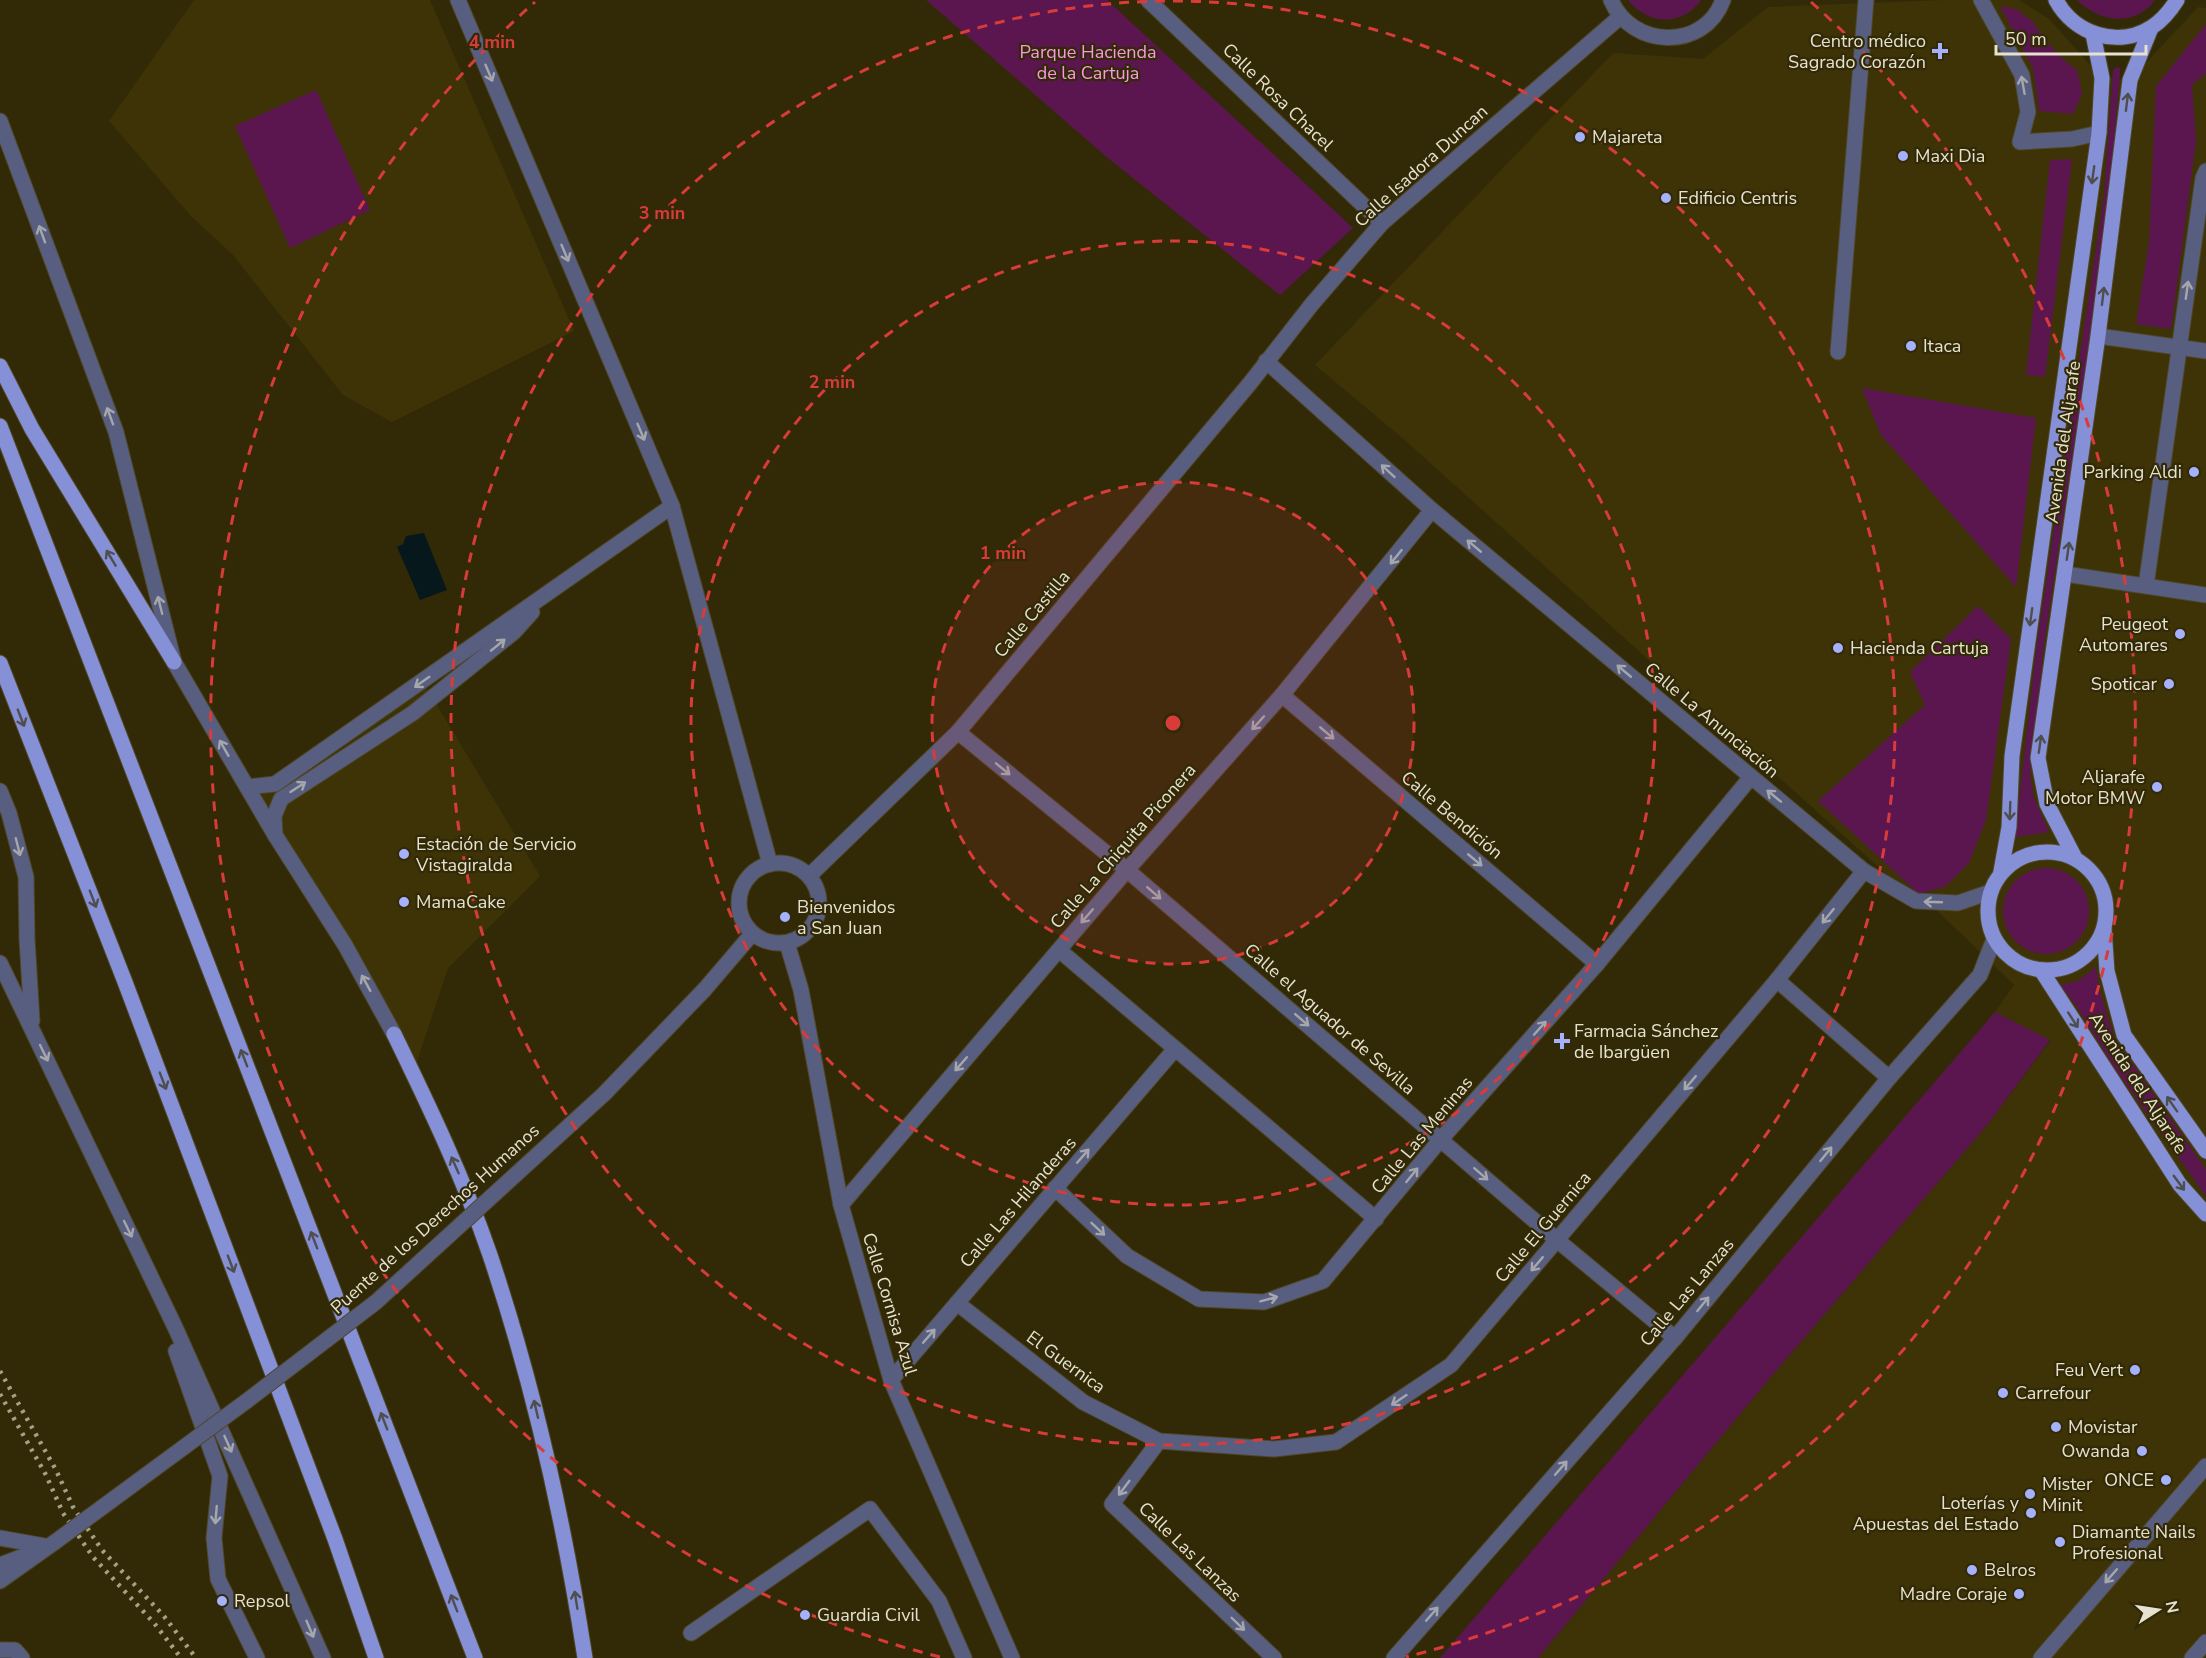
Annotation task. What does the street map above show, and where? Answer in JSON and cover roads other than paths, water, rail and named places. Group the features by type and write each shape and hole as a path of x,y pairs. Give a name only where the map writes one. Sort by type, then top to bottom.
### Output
{"main road":[{"path":"2056,0 2061,10 2075,24 2093,34 2113,38 2132,36 2151,28 2167,15 2177,0"},
{"name":"Avenida del Aljarafe","path":"2075,858 2047,804 2038,758 2098,336 2130,80 2151,28"},
{"name":"Avenida del Aljarafe","path":"2001,872 2009,827 2012,756 2099,133 2103,78 2093,34"},
{"path":"0,366 32,429 174,662"},
{"path":"0,426 475,1658"},
{"path":"0,663 125,982 335,1539 375,1658"},
{"path":"2036,851 2056,851 2075,858 2091,870 2102,887 2107,907 2104,927 2095,946 2081,960 2062,969 2041,970 2022,965 2006,955 1994,939 1988,924 1987,908 1990,892 2001,872 2017,858 2036,851"},
{"name":"Avenida del Aljarafe","path":"2104,927 2107,971 2124,1035 2206,1151"},
{"name":"Avenida del Aljarafe","path":"2041,970 2180,1185 2206,1214"},
{"path":"394,1034 461,1179 489,1254 513,1329 535,1405 571,1569 585,1658"}],"street":[{"path":"458,0 672,507 770,864"},
{"name":"Calle Rosa Chacel","path":"1148,0 1382,223"},
{"path":"1611,0 1620,17 1636,30 1654,37 1674,38 1694,32 1710,21 1722,2 1737,0"},
{"path":"1838,352 1866,0"},
{"path":"1981,0 2022,75 2028,112 2020,142 2072,139 2099,133"},
{"name":"Calle Isadora Duncan","path":"1266,361 1382,223 1620,17"},
{"path":"0,121 116,432 174,662 275,835 345,945 394,1034"},
{"path":"2146,586 2203,178 2206,171"},
{"path":"2098,336 2206,351"},
{"name":"Calle La Anunciación","path":"1266,361 1432,510 1864,871 1916,902 1958,903 1990,892"},
{"name":"Calle Castilla","path":"809,876 958,732 1128,531 1266,361"},
{"path":"247,787 275,784 672,507"},
{"name":"Calle La Chiquita Piconera","path":"841,1205 1127,870 1282,695 1432,510"},
{"path":"2065,574 2206,595"},
{"path":"275,835 274,816 281,799 413,712 514,632 550,592"},
{"name":"Calle Bendición","path":"1282,695 1597,964"},
{"name":"Calle el Aguador de Sevilla","path":"958,732 1127,870 1557,1240 1675,1338"},
{"name":"Calle Las Meninas","path":"1055,1188 1127,1256 1199,1299 1264,1302 1323,1281 1441,1139 1597,964 1750,777"},
{"path":"0,791 9,813 26,877 27,939 33,1030"},
{"path":"770,864 791,865 809,876 815,885 819,907 816,920 809,930 799,938 787,943 774,944 752,934 744,924 740,912 740,893 749,877 759,868 770,864"},
{"name":"Calle El Guernica","path":"1160,1441 1274,1449 1336,1442 1451,1365 1777,980 1864,871"},
{"name":"Puente de los Derechos Humanos","path":"52,1544 248,1400 376,1302 604,1094 705,989 752,934"},
{"name":"Calle Las Lanzas","path":"1394,1658 1675,1338 1888,1078 1980,975 1994,939"},
{"name":"Calle Cornisa Azul","path":"787,943 801,990 841,1205 891,1380 1012,1658"},
{"path":"1059,950 1376,1219"},
{"path":"0,963 152,1280 323,1658"},
{"path":"1777,980 1888,1078"},
{"name":"Calle Las Hilanderas","path":"891,1380 1175,1048"},
{"path":"152,1280 220,1476 214,1538 218,1579 257,1658"},
{"name":"El Guernica","path":"957,1303 1083,1402 1160,1441"},
{"name":"Calle Las Lanzas","path":"1160,1441 1112,1504 1274,1658"},
{"path":"2041,1658 2205,1467"},
{"path":"691,1633 870,1509 939,1601 964,1658"},
{"path":"0,1538 52,1544"},
{"path":"0,1565 52,1544"},
{"path":"0,1581 52,1544"},
{"path":"2192,1658 2206,1642"},
{"path":"0,1650 15,1650 22,1658"}],"railway":[{"path":"0,1371 56,1470 73,1507 102,1550 163,1615 196,1658"},
{"path":"0,1394 46,1475 63,1513 93,1557 154,1623 181,1658"}],"place":[{"name":"Centro médico Sagrado Corazón","path":"1940,51"},
{"name":"Majareta","path":"1580,137"},
{"name":"Maxi Dia","path":"1903,156"},
{"name":"Edificio Centris","path":"1666,198"},
{"name":"Itaca","path":"1911,346"},
{"name":"Parking Aldi","path":"2194,472"},
{"name":"Peugeot Automares","path":"2180,634"},
{"name":"Hacienda Cartuja","path":"1838,648"},
{"name":"Spoticar","path":"2169,684"},
{"name":"Aljarafe Motor BMW","path":"2157,787"},
{"name":"Estación de Servicio Vistagiralda","path":"404,854"},
{"name":"MamaCake","path":"404,902"},
{"name":"Bienvenidos a San Juan","path":"785,917"},
{"name":"Farmacia Sánchez de Ibargüen","path":"1562,1041"},
{"name":"Feu Vert","path":"2135,1370"},
{"name":"Carrefour","path":"2003,1393"},
{"name":"Movistar","path":"2056,1427"},
{"name":"Owanda","path":"2142,1451"},
{"name":"ONCE","path":"2166,1480"},
{"name":"Mister Minit","path":"2030,1494"},
{"name":"Loterías y Apuestas del Estado","path":"2031,1513"},
{"name":"Diamante Nails Profesional","path":"2060,1542"},
{"name":"Belros","path":"1972,1570"},
{"name":"Madre Coraje","path":"2019,1594"},
{"name":"Repsol","path":"222,1601"},
{"name":"Guardia Civil","path":"805,1615"}],"park label":[{"name":"Parque Hacienda de la Cartuja","path":"1088,62"}]}
